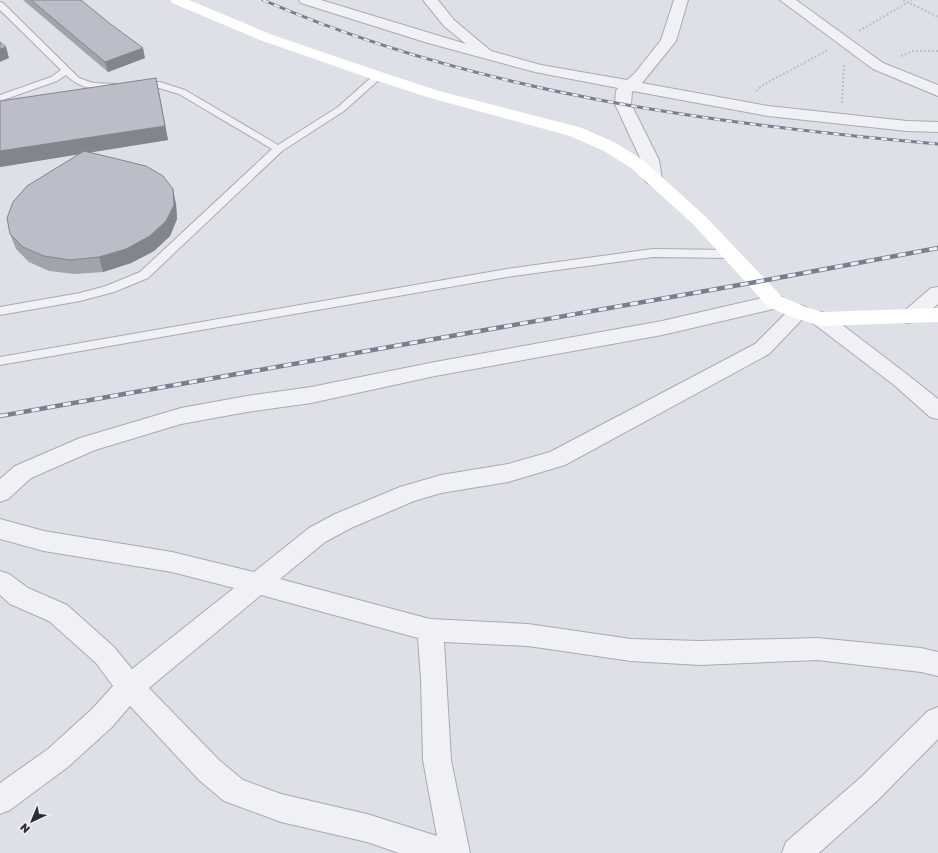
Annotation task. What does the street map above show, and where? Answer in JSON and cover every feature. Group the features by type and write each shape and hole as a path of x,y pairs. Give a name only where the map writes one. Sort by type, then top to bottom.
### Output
{"street":[{"path":"177,0 264,37 378,76 433,94 576,132 610,147 637,164 700,221 775,302 798,312 821,319 938,315"},
{"path":"306,0 433,40 540,69 768,111 938,127"},
{"path":"430,0 449,23 488,55"},
{"path":"653,179 650,160 623,104 624,91 641,76 668,41 681,0"},
{"path":"787,0 878,66 938,91"},
{"path":"910,317 938,293"},
{"path":"0,493 23,472 88,444 181,416 311,395 458,364 662,328 775,302"},
{"path":"0,800 58,758 102,718 130,687 260,584 317,536 343,521 408,492 441,484 508,473 557,459 762,349 798,312"},
{"path":"821,319 901,380 938,411"},
{"path":"0,528 44,541 172,562 430,630 528,635 631,650 700,653 817,649 921,660 938,664"},
{"path":"0,580 19,596 58,613 105,655 130,687 209,770 234,791 281,808 367,828 445,853"},
{"path":"430,630 434,679 437,760 455,853"},
{"path":"797,853 874,785 938,720"}],"lane":[{"path":"0,5 66,71 84,85 99,87 147,83 160,85 182,92 278,149"},
{"path":"0,98 54,79 66,71"},
{"path":"0,311 80,297 110,289 144,275 278,149 341,109 378,76"},
{"path":"0,361 507,273 653,253 731,254"}],"path":[{"path":"903,0 938,17"},
{"path":"737,105 763,85 845,41 862,28 912,0"},
{"path":"841,119 845,41"},
{"path":"878,66 914,51 938,51"}],"building":[{"path":"31,0 81,0 143,48 105,62"},
{"path":"0,42 6,47 0,49"},
{"path":"156,78 165,126 0,151 0,101"},
{"path":"84,151 146,166 163,176 173,189 174,205 166,221 150,236 126,249 99,257 70,260 44,256 23,247 10,234 7,218 13,202 27,186"}],"railway":[{"path":"263,0 343,32 426,58 509,81 594,99 680,114 766,126 938,144"},
{"path":"0,416 756,282 938,248"}]}
